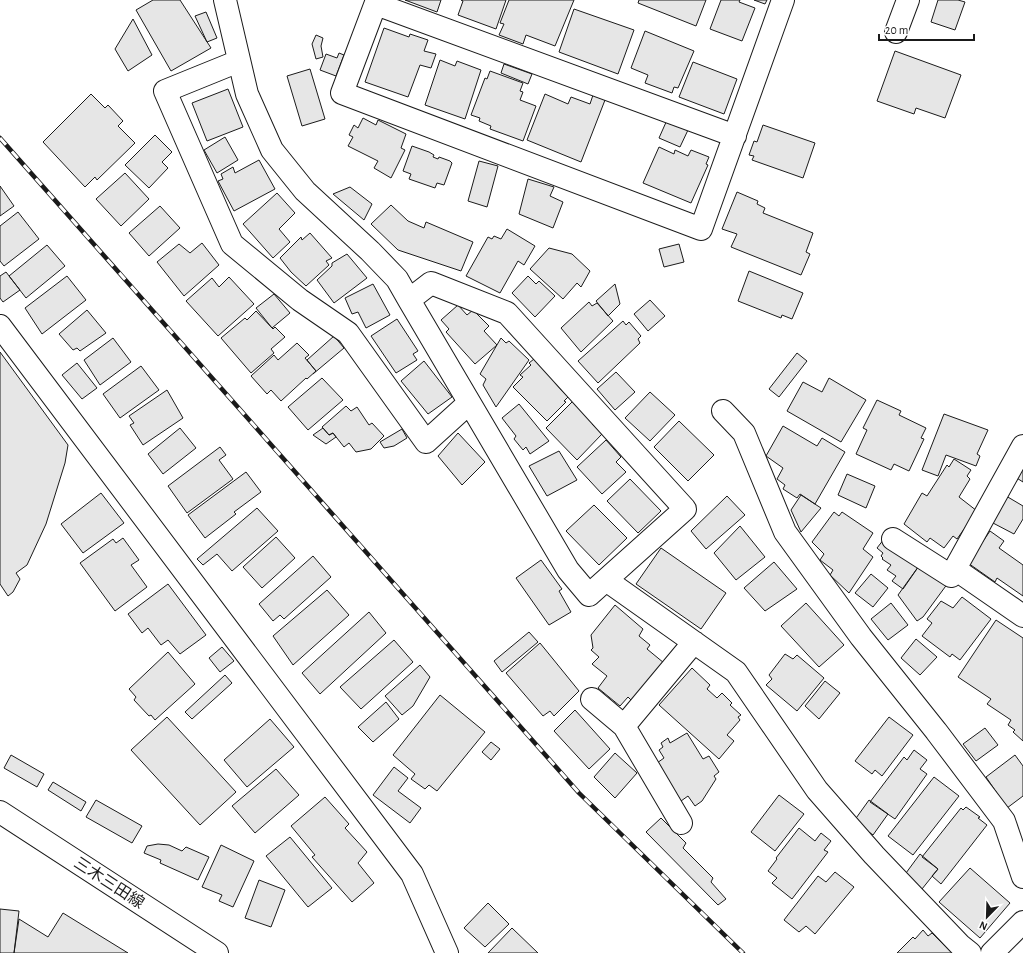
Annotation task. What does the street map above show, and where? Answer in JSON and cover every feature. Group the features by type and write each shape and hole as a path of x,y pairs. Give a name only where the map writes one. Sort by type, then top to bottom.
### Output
{"street":[{"path":"225,0 247,94 272,150 305,191 370,251 397,279 409,300 469,403 568,570 589,594 685,509 507,313 431,283 409,300"},
{"path":"735,136 377,2 342,93 701,229 735,136 783,0"},
{"path":"896,32 908,0"},
{"path":"239,61 165,91 232,244 300,300 348,333 426,442 469,403"},
{"path":"0,326 412,874 448,953"},
{"path":"723,411 744,433 786,532 861,637 936,731 1004,822 1023,876"},
{"path":"893,539 951,576 1023,446"},
{"path":"955,569 1023,616"},
{"path":"606,580 736,672 816,790 874,855 960,945 970,953"},
{"path":"624,726 694,642"},
{"path":"592,698 624,726 681,823"},
{"name":"三木三田線","path":"0,812 217,953"},
{"path":"992,953 1023,922"}],"building":[{"path":"153,0 180,0 211,48 171,71 136,10"},
{"path":"405,0 441,0 437,12"},
{"path":"461,0 506,0 496,29 458,15 463,1"},
{"path":"509,0 574,0 555,46 526,35 523,44 499,35 504,24 500,23"},
{"path":"639,0 706,0 696,26 638,3"},
{"path":"721,0 740,0 739,2 755,8 742,41 710,29"},
{"path":"754,0 767,0 765,4"},
{"path":"938,0 958,0 965,2 955,30 931,22"},
{"path":"574,9 634,30 618,74 559,52"},
{"path":"206,12 217,38 207,42 195,16"},
{"path":"133,19 152,55 128,71 115,49"},
{"path":"384,28 409,37 410,34 428,40 424,51 436,54 431,68 420,65 408,97 365,82"},
{"path":"645,31 694,51 678,88 674,87 672,93 645,83 648,75 631,68"},
{"path":"316,35 323,38 321,46 323,57 316,59 312,44"},
{"path":"895,51 961,75 945,118 916,108 914,114 877,101"},
{"path":"339,53 344,55 336,76 320,70 326,54 337,58"},
{"path":"440,60 455,66 457,61 481,70 465,119 425,105"},
{"path":"693,62 737,79 724,114 679,97"},
{"path":"504,64 532,74 528,84 501,73"},
{"path":"310,69 325,119 302,126 287,76"},
{"path":"490,71 523,83 520,91 523,92 520,100 536,106 523,141 490,129 491,126 479,121 480,118 471,115 485,78 487,79"},
{"path":"228,89 243,127 207,141 192,103"},
{"path":"91,94 105,108 108,105 123,121 118,126 135,143 97,180 95,177 85,187 43,142"},
{"path":"545,94 568,104 571,97 590,104 593,95 605,100 581,162 527,140"},
{"path":"363,118 376,125 378,120 406,134 401,148 405,150 391,178 374,168 378,161 348,146 353,137 349,135 354,125 358,128"},
{"path":"667,120 688,130 680,147 659,138"},
{"path":"763,125 815,143 803,178 752,160 754,156 749,155 754,141 757,142"},
{"path":"155,135 172,152 162,162 168,168 149,188 125,165"},
{"path":"225,137 238,160 217,173 204,150"},
{"path":"412,146 429,152 434,155 433,157 438,159 439,157 452,163 444,185 437,183 435,188 409,179 411,174 403,171"},
{"path":"659,147 674,154 675,150 688,156 691,150 709,157 706,164 708,165 691,203 643,183"},
{"path":"259,160 275,189 234,211 218,181 223,179 221,174 233,167 235,173"},
{"path":"479,161 498,166 487,207 468,201"},
{"path":"125,173 149,199 121,226 96,199"},
{"path":"528,179 554,187 550,196 563,202 553,228 519,214"},
{"path":"0,186 14,206 0,216"},
{"path":"350,187 372,204 364,220 333,194"},
{"path":"737,192 758,201 757,204 765,208 763,213 813,233 806,252 810,254 801,275 731,247 737,234 722,229"},
{"path":"277,193 295,213 279,229 290,242 273,258 243,224"},
{"path":"391,205 408,221 424,228 426,222 473,242 461,271 398,250 371,224"},
{"path":"160,206 180,228 149,256 129,233"},
{"path":"18,212 39,239 4,266 0,261 0,226"},
{"path":"507,229 535,246 524,265 518,261 500,293 466,276 488,237 492,239 494,236 501,239"},
{"path":"310,233 332,258 326,261 329,265 306,286 291,272 280,258 301,237 302,240"},
{"path":"202,243 219,265 184,296 157,262 179,244 190,253"},
{"path":"679,244 684,262 664,267 659,249"},
{"path":"47,245 65,266 26,298 9,276"},
{"path":"549,248 572,254 590,271 581,287 577,283 563,299 530,269"},
{"path":"347,254 367,278 334,303 317,280 332,266 332,263"},
{"path":"749,271 803,293 792,319 782,315 781,318 738,301"},
{"path":"6,272 20,290 3,302 0,298 0,276"},
{"path":"67,276 86,300 42,334 25,308"},
{"path":"528,276 536,284 539,281 555,296 535,317 512,293"},
{"path":"229,277 254,304 218,336 186,301 212,278 219,287"},
{"path":"373,284 390,315 366,328 358,312 352,314 345,298"},
{"path":"615,284 620,304 608,316 596,301"},
{"path":"274,294 290,313 272,328 256,308"},
{"path":"650,300 665,316 648,331 634,314"},
{"path":"589,302 592,306 597,303 613,321 581,352 561,328"},
{"path":"458,305 467,315 473,310 489,326 484,331 497,345 475,364 446,332 449,329 441,320"},
{"path":"87,310 106,333 80,351 77,348 73,350 59,334"},
{"path":"256,311 273,329 275,327 285,337 271,349 274,353 251,373 221,338 245,318 247,320"},
{"path":"397,319 418,351 413,354 417,360 396,373 371,336"},
{"path":"623,321 626,325 629,322 641,336 638,339 640,343 598,383 578,361"},
{"path":"334,336 344,348 313,374 316,371 307,360"},
{"path":"113,338 131,362 100,385 84,360"},
{"path":"501,338 506,343 509,341 529,360 496,407 483,385 486,379 480,374"},
{"path":"297,343 309,355 305,358 316,371 281,401 271,390 267,394 251,376 274,355 278,360"},
{"path":"0,352 68,445 65,463 46,524 27,565 16,573 20,579 13,592 8,596 0,584"},
{"path":"797,353 807,361 779,397 769,389"},
{"path":"534,359 568,397 564,401 566,402 547,421 513,387 523,377 520,375 531,365 529,363"},
{"path":"424,361 452,397 428,414 401,381"},
{"path":"77,363 97,388 82,399 62,375"},
{"path":"141,366 159,390 120,418 103,394"},
{"path":"616,372 635,392 615,410 597,389"},
{"path":"322,378 343,400 308,430 288,407"},
{"path":"829,378 866,400 841,442 787,411 803,382 822,392"},
{"path":"167,390 183,418 143,445 130,425 134,423 129,416"},
{"path":"650,392 675,415 650,441 625,418"},
{"path":"877,400 901,411 899,415 926,428 921,438 924,439 909,471 894,464 891,470 856,454 867,430 863,428"},
{"path":"573,401 594,422 592,424 602,434 577,460 546,428"},
{"path":"519,404 549,441 530,454 526,447 523,450 514,439 516,436 502,418"},
{"path":"346,406 351,411 357,407 369,425 372,423 384,436 371,449 356,452 349,443 344,447 333,433 329,435 322,427"},
{"path":"944,414 988,430 977,454 980,456 976,466 946,455 938,476 922,470"},
{"path":"679,421 714,455 688,481 654,447"},
{"path":"783,426 817,446 822,438 845,452 815,504 800,494 797,498 783,489 785,485 777,479 783,468 766,456"},
{"path":"180,428 196,448 163,474 148,454"},
{"path":"323,428 329,435 333,433 336,437 326,444 313,435"},
{"path":"402,429 407,438 394,446 384,448 380,442"},
{"path":"458,433 485,462 462,485 438,456"},
{"path":"606,440 621,457 616,462 626,472 602,494 577,467"},
{"path":"220,447 226,455 219,460 233,479 187,513 168,486"},
{"path":"559,451 577,480 547,496 529,466"},
{"path":"1023,458 1023,482 1012,475"},
{"path":"954,459 971,470 967,476 970,479 959,497 977,511 957,539 953,536 944,548 930,538 927,542 904,524 922,493 927,496 947,465 949,467"},
{"path":"246,472 261,492 234,512 236,514 205,538 188,515"},
{"path":"847,474 875,486 866,508 838,495"},
{"path":"630,479 661,511 638,533 607,501"},
{"path":"101,493 124,523 83,553 61,524"},
{"path":"1001,493 1023,506 1023,519 1014,534 993,523"},
{"path":"801,495 821,508 801,532 791,510"},
{"path":"727,496 745,515 706,549 691,531"},
{"path":"594,505 627,538 599,565 566,531"},
{"path":"257,508 278,531 232,571 217,554 203,565 197,559"},
{"path":"834,512 839,516 842,512 873,533 863,549 873,557 849,593 830,575 833,570 820,560 824,554 812,542"},
{"path":"740,526 765,557 736,580 714,553"},
{"path":"990,531 1004,541 999,548 1023,565 1023,596 997,578 995,582 968,563"},
{"path":"276,537 295,558 262,588 243,567"},
{"path":"123,538 139,560 131,565 147,587 115,611 80,563 113,539 116,543"},
{"path":"884,539 921,563 903,589 892,581 896,576 887,570 891,565 882,559 883,558 881,556 883,553 877,548"},
{"path":"661,548 726,593 701,629 636,584"},
{"path":"313,556 331,577 284,619 280,615 273,621 259,604"},
{"path":"541,560 562,589 559,591 571,612 549,625 516,578"},
{"path":"774,562 797,589 765,611 744,588"},
{"path":"921,563 948,583 923,617 917,621 898,595"},
{"path":"871,574 888,588 873,607 855,593"},
{"path":"168,584 206,635 180,654 168,640 161,645 148,628 142,633 128,614"},
{"path":"327,590 349,615 293,665 273,636"},
{"path":"962,597 991,619 960,660 952,654 950,657 922,636 932,623 927,619 941,601 953,608"},
{"path":"806,603 844,645 819,667 781,626"},
{"path":"891,603 908,625 888,640 871,619"},
{"path":"615,605 643,629 639,636 650,645 647,649 664,663 632,701 628,697 620,706 598,688 607,676 592,664 599,657 591,650 593,648 591,635"},
{"path":"369,612 386,633 320,694 302,673"},
{"path":"996,620 1023,638 1023,741 1013,732 1015,730 1008,725 1011,720 987,704 991,699 958,677"},
{"path":"529,632 538,642 502,672 494,661"},
{"path":"916,639 937,657 920,675 901,658"},
{"path":"394,640 413,662 361,709 340,687"},
{"path":"540,643 579,691 554,716 550,711 543,716 506,673"},
{"path":"222,647 234,661 220,672 209,658"},
{"path":"168,652 195,684 155,720 151,715 149,716 134,700 136,697 129,689"},
{"path":"785,654 793,659 797,655 824,678 797,711 766,685 772,679 769,675"},
{"path":"420,665 430,677 413,706 402,715 385,696"},
{"path":"692,668 710,685 707,689 717,698 722,693 732,703 730,705 741,715 738,717 740,720 727,735 734,741 719,759 659,705"},
{"path":"225,675 232,683 192,719 185,712"},
{"path":"825,681 840,693 819,719 805,706"},
{"path":"440,695 485,732 437,791 429,785 425,789 411,779 415,774 393,755"},
{"path":"386,702 399,719 373,742 358,727"},
{"path":"575,710 610,749 589,769 554,731"},
{"path":"167,717 236,792 200,825 131,750"},
{"path":"889,717 913,735 882,776 875,770 872,774 855,761"},
{"path":"270,719 294,747 247,787 224,760"},
{"path":"985,728 998,745 976,761 963,744"},
{"path":"687,733 703,759 709,756 719,772 714,776 716,779 702,801 695,806 688,796 681,801 657,763 664,758 659,750 663,747 661,743 668,738 670,743"},
{"path":"491,742 500,749 491,760 482,752"},
{"path":"914,750 927,760 920,769 927,774 895,819 870,802 904,757 907,760"},
{"path":"615,753 637,773 615,798 594,777"},
{"path":"11,755 44,774 37,787 4,768"},
{"path":"1015,755 1023,766 1023,796 1007,808 986,777"},
{"path":"394,767 408,778 398,791 421,808 410,823 373,795"},
{"path":"276,769 299,795 255,833 232,806"},
{"path":"934,777 959,796 913,855 888,836"},
{"path":"53,782 86,802 81,811 48,790"},
{"path":"779,795 804,814 775,851 751,832"},
{"path":"325,797 349,824 345,828 367,852 358,863 374,883 352,902 312,857 315,855 291,826"},
{"path":"96,800 142,826 132,843 86,817"},
{"path":"869,800 888,814 873,835 854,821"},
{"path":"966,807 980,817 978,818 987,825 941,884 932,876 938,869 922,857 961,808 963,810"},
{"path":"661,818 686,843 683,848 713,878 711,882 726,899 718,905 646,832"},
{"path":"799,828 815,841 821,833 831,841 824,850 828,852 792,899 772,883 777,878 768,871"},
{"path":"290,837 332,888 308,907 266,856"},
{"path":"158,844 169,845 182,851 186,847 209,857 198,880 160,863 161,860 144,853 147,846"},
{"path":"221,845 254,861 233,907 219,901 222,895 202,887"},
{"path":"920,854 938,869 922,889 906,873"},
{"path":"970,868 1010,903 980,938 939,902"},
{"path":"835,872 854,887 815,934 806,926 799,932 784,920 818,876 826,882"},
{"path":"259,880 285,890 271,927 245,918"},
{"path":"488,903 509,924 485,947 464,928"},
{"path":"0,909 19,911 14,953 0,953"},
{"path":"63,913 128,953 14,953 19,919 48,937"},
{"path":"512,928 538,953 488,953"},
{"path":"923,930 928,936 932,933 952,953 897,953 913,937 915,939"}],"railway":[{"path":"0,138 579,793 743,953"}]}
